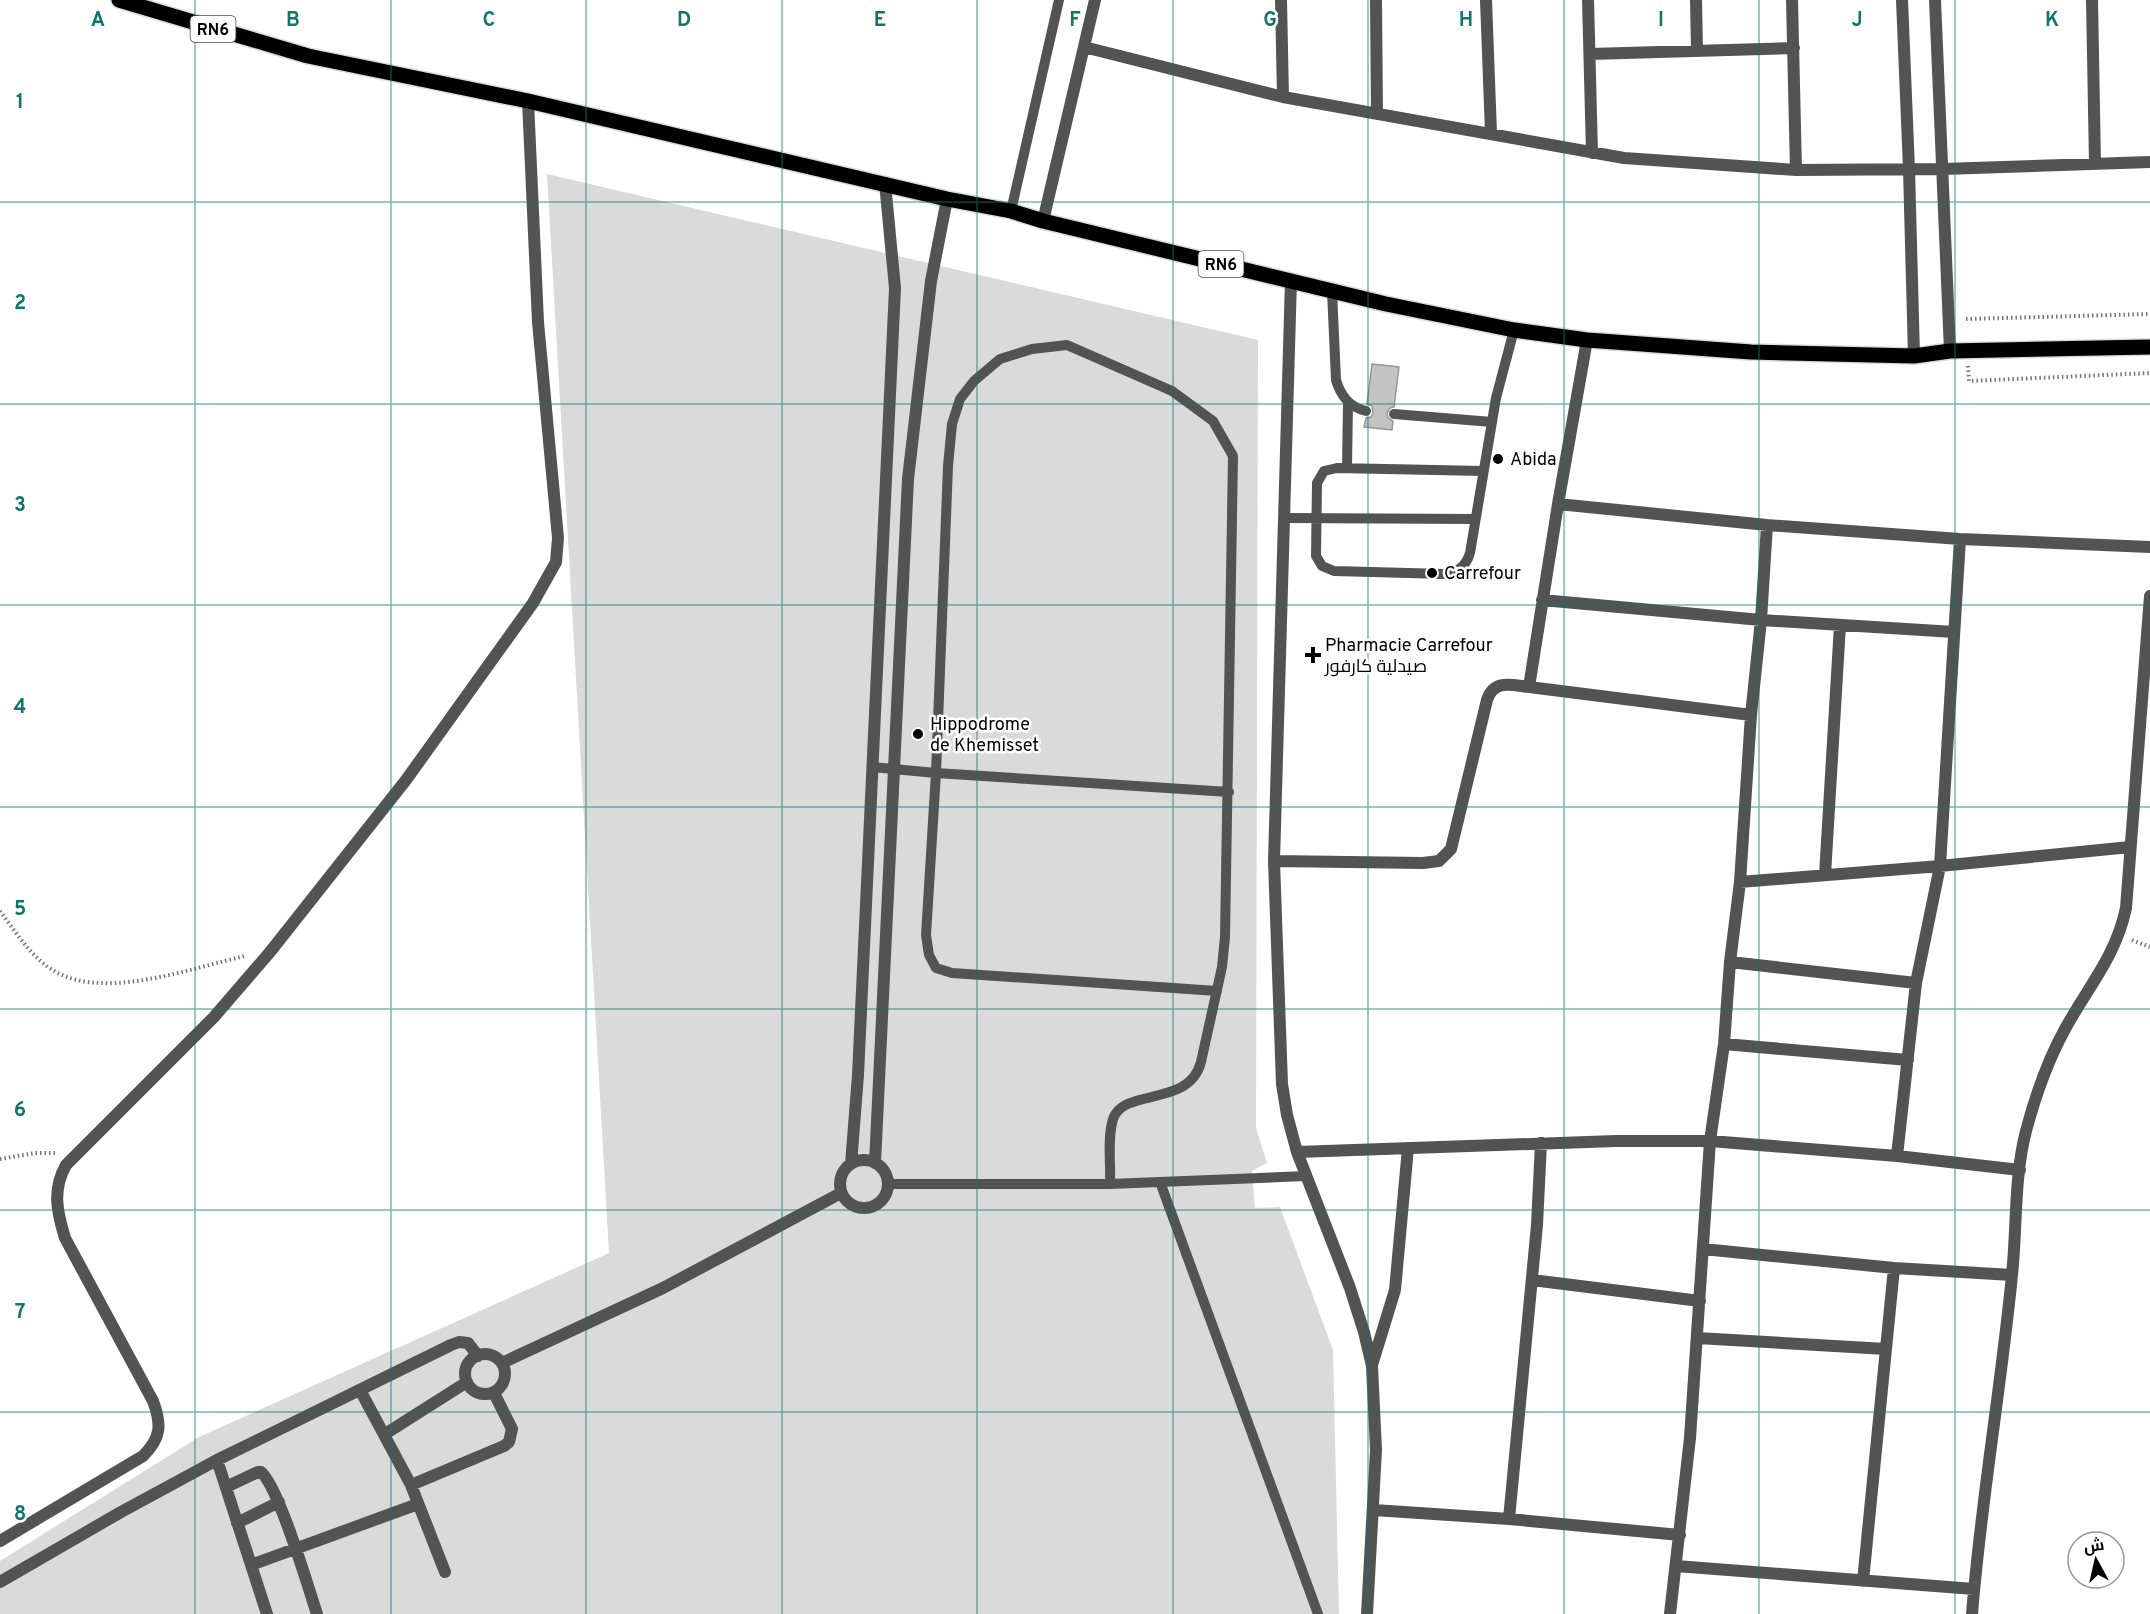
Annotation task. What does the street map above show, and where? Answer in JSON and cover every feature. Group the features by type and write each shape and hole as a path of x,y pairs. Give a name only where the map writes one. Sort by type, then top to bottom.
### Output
{"main road":[{"name":"RN6","path":"119,0 308,56 528,101 947,199 1011,211 1043,221 1386,304 1514,330 1587,340 1751,352 1914,356 1950,351 2150,347"}],"street":[{"path":"1043,221 1095,0"},
{"path":"1281,0 1283,97"},
{"path":"1376,0 1377,114"},
{"path":"1486,0 1491,133"},
{"path":"1588,0 1593,153"},
{"path":"1696,0 1697,51"},
{"path":"1792,0 1796,170"},
{"path":"1902,0 1914,356"},
{"path":"1935,0 1950,351"},
{"path":"2092,0 2095,163"},
{"path":"1084,47 1283,97 1624,158 1796,170 1943,169 2150,162"},
{"path":"1590,54 1794,48"},
{"path":"0,1542 143,1456 156,1441 159,1432 157,1412 153,1401 65,1239 58,1217 58,1178 66,1165 214,1017 270,952 433,745 533,603 556,562 558,538 538,321 528,101"},
{"path":"851,1164 858,1075 895,288 885,183"},
{"path":"875,1163 908,479 931,281 947,199"},
{"path":"1291,280 1274,861 1282,1084 1297,1152 1350,1288 1372,1366 1376,1450 1367,1614"},
{"path":"1529,687 1587,340"},
{"path":"1558,504 1767,525 1960,539 2150,547"},
{"path":"1670,1614 1690,1438 1710,1141 1724,1044 1730,962 1740,882 1767,525"},
{"path":"1897,1156 1916,983 1940,866 1960,539"},
{"path":"1972,1614 1988,1460 2012,1275 2020,1170 2026,1131 2043,1079 2063,1032 2120,935 2129,886 2130,847 2150,596"},
{"path":"1542,600 1761,620 1954,632"},
{"path":"1825,875 1840,625"},
{"path":"1274,861 1424,863 1439,861 1451,849 1490,692 1496,686 1505,684 1751,715"},
{"path":"1740,882 1940,866 2130,847"},
{"path":"1730,962 1916,983"},
{"path":"1724,1044 1908,1060"},
{"path":"1297,1152 1540,1143 1710,1141 1897,1156 2020,1170"},
{"path":"1509,1519 1537,1226 1540,1143"},
{"path":"1372,1366 1395,1290 1408,1148"},
{"path":"859,1161 875,1163 885,1172 887,1191 881,1202 869,1208 855,1207 844,1199 841,1193 841,1177 851,1164 859,1161"},
{"path":"502,1363 663,1288 841,1193"},
{"path":"1703,1249 1894,1268 2012,1275"},
{"path":"1863,1581 1894,1268"},
{"path":"1532,1280 1700,1301"},
{"path":"1697,1338 1886,1349"},
{"path":"0,1582 217,1460 459,1342 468,1343 478,1356"},
{"path":"491,1355 502,1363 505,1370 504,1383 494,1393 475,1392 467,1382 467,1367 471,1360 478,1356 491,1355"},
{"path":"385,1434 467,1382"},
{"path":"360,1390 411,1485 445,1572"},
{"path":"411,1485 486,1455 509,1442 512,1429 494,1393"},
{"path":"217,1460 267,1614"},
{"path":"226,1487 260,1472 266,1477 279,1502 313,1613"},
{"path":"237,1523 279,1502"},
{"path":"251,1565 418,1504"},
{"path":"1374,1510 1509,1519 1680,1535"},
{"path":"1676,1566 1974,1589"}],"lane":[{"path":"1011,211 1059,0"},
{"path":"1332,291 1336,380 1348,403 1366,411"},
{"path":"1483,471 1330,468 1320,476 1317,483 1316,556 1327,570 1445,574 1459,570 1468,560 1483,471 1491,422 1514,330"},
{"path":"1110,1184 1113,1120 1117,1111 1129,1104 1184,1087 1196,1077 1222,967 1226,937 1233,456 1213,421 1172,391 1067,345 1032,349 1000,359 974,381 960,399 952,424 948,466 936,773 926,935 929,955 936,968 952,973 1216,991"},
{"path":"1347,468 1348,403"},
{"path":"1394,414 1491,422"},
{"path":"1284,518 1475,519"},
{"path":"872,766 936,773 1229,792"},
{"path":"888,1184 1110,1184 1306,1176"},
{"path":"1160,1182 1318,1614"}],"path":[{"path":"2150,314 1966,318 1969,381 2150,373"},
{"path":"0,911 28,948 54,971 72,979 90,983 114,984 138,980 270,952"},
{"path":"0,1159 35,1153 59,1152 74,1157"}],"shaded area":[{"name":"Hippodrome de Khemisset","path":"547,174 1258,340 1256,1128 1267,1163 1252,1171 1255,1208 1280,1207 1333,1350 1339,1614 0,1614 0,1561 199,1437 609,1253"}],"building":[{"path":"1372,364 1399,367 1394,407 1390,408 1387,413 1388,418 1393,421 1392,430 1364,427 1366,418 1371,417 1373,413 1372,406 1367,404"}],"place":[{"name":"Abida","path":"1498,459"},
{"name":"Carrefour","path":"1432,573"},
{"name":"Pharmacie Carrefour صيدلية كارفور","path":"1313,655"},
{"name":"Hippodrome de Khemisset","path":"918,734"}]}
